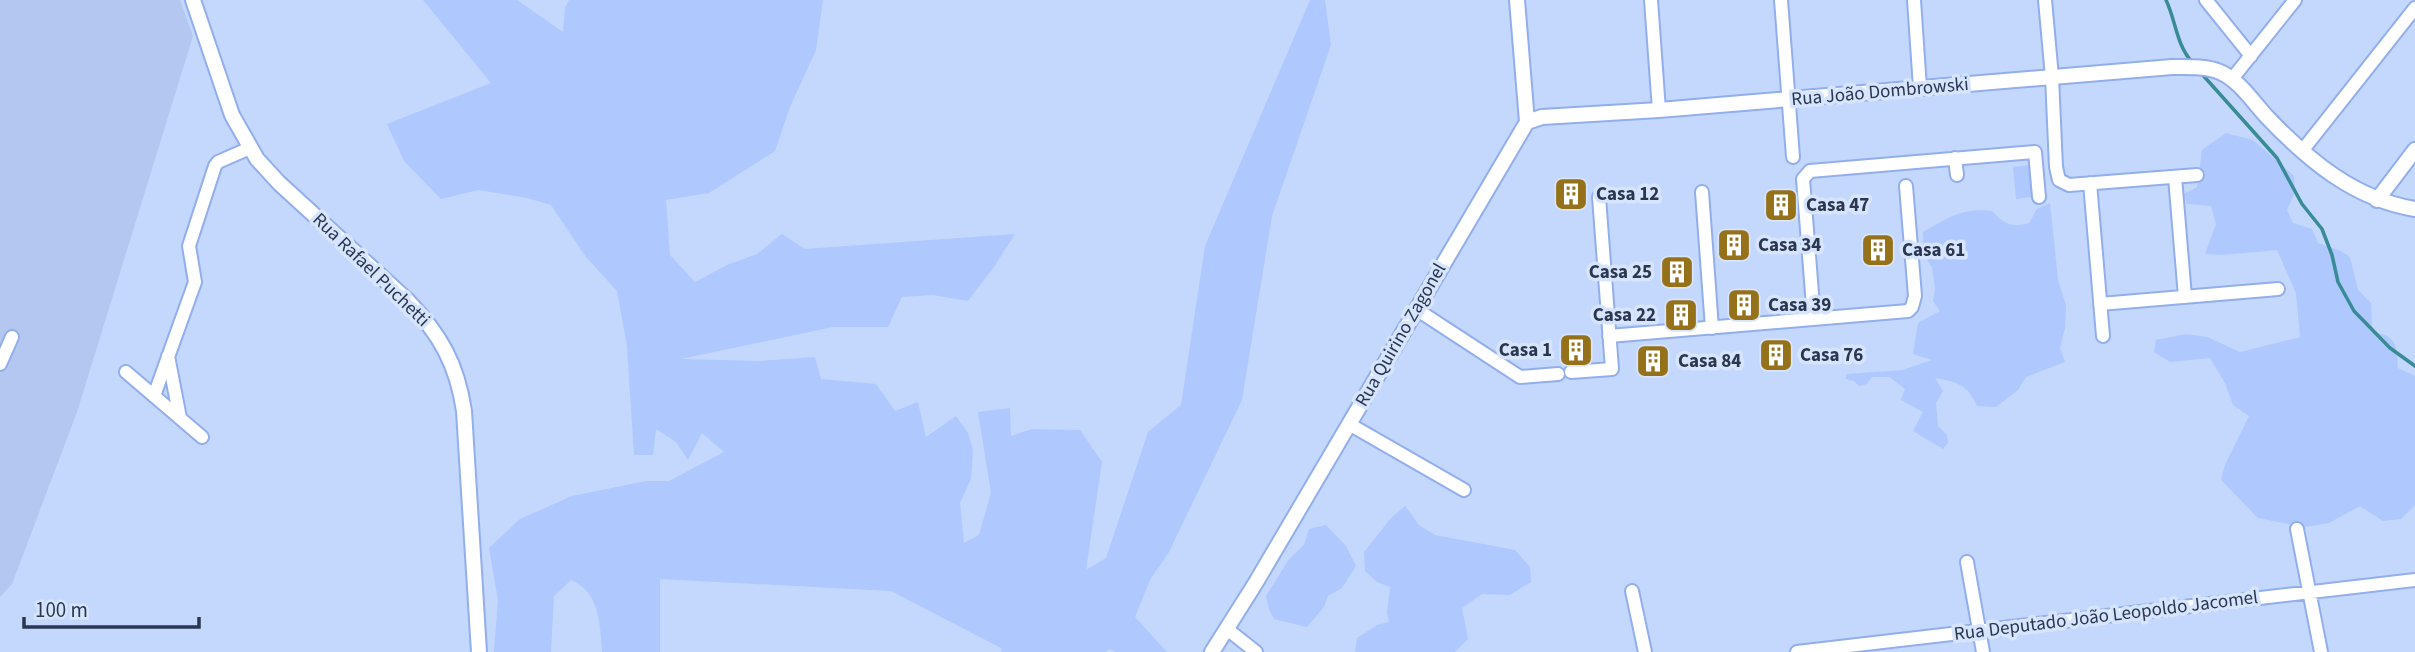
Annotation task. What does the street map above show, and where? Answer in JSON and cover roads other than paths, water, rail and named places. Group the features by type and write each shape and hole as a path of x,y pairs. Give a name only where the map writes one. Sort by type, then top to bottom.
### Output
{"street":[{"name":"Rua Rafael Puchetti","path":"193,0 232,115 250,148 279,183 426,319 447,351 461,391 464,411 479,652"},
{"path":"1517,0 1527,122"},
{"path":"1651,0 1659,110"},
{"path":"1781,0 1793,157"},
{"path":"1914,0 1920,88"},
{"path":"2045,0 2059,180 2063,184 2197,175"},
{"path":"2206,0 2250,56"},
{"path":"2295,0 2232,79 2302,151 2338,179 2377,200 2415,209"},
{"path":"2302,151 2415,8"},
{"name":"Rua João Dombrowski","path":"1527,122 1542,117 1659,110 2183,67 2207,68 2232,79"},
{"name":"Rua Quirino Zagonel","path":"1212,652 1527,122"},
{"path":"154,396 195,282 189,246 215,166 218,162 250,148"},
{"path":"2377,200 2415,150"},
{"path":"1814,319 1803,179 1807,173 1814,170 2035,152 2039,197"},
{"path":"1955,158 1957,175"},
{"path":"2175,177 2185,297"},
{"path":"2090,183 2103,335"},
{"path":"1609,336 1902,312 1912,307 1914,296 1906,186"},
{"path":"1702,192 1712,328"},
{"path":"1571,372 1612,369 1599,197"},
{"path":"2100,304 2278,289"},
{"path":"1416,309 1520,377 1558,374"},
{"path":"0,364 12,337"},
{"path":"168,355 180,418"},
{"path":"126,372 202,437"},
{"path":"1349,424 1464,490"},
{"path":"2297,530 2321,652"},
{"path":"1967,562 1983,652"},
{"name":"Rua Deputado João Leopoldo Jacomel","path":"1797,652 2415,580"},
{"path":"1632,591 1645,652"},
{"path":"1227,629 1256,652"}],"waterway":[{"path":"2166,0 2179,40 2192,62"},
{"path":"2201,73 2277,158 2302,204 2322,229 2338,282 2354,311 2390,348 2415,366"}],"place":[{"name":"Casa 12","path":"1571,194"},
{"name":"Casa 47","path":"1781,205"},
{"name":"Casa 34","path":"1734,245"},
{"name":"Casa 61","path":"1878,250"},
{"name":"Casa 25","path":"1677,272"},
{"name":"Casa 39","path":"1744,305"},
{"name":"Casa 22","path":"1681,315"},
{"name":"Casa 1","path":"1576,350"},
{"name":"Casa 76","path":"1776,355"},
{"name":"Casa 84","path":"1653,361"}]}
